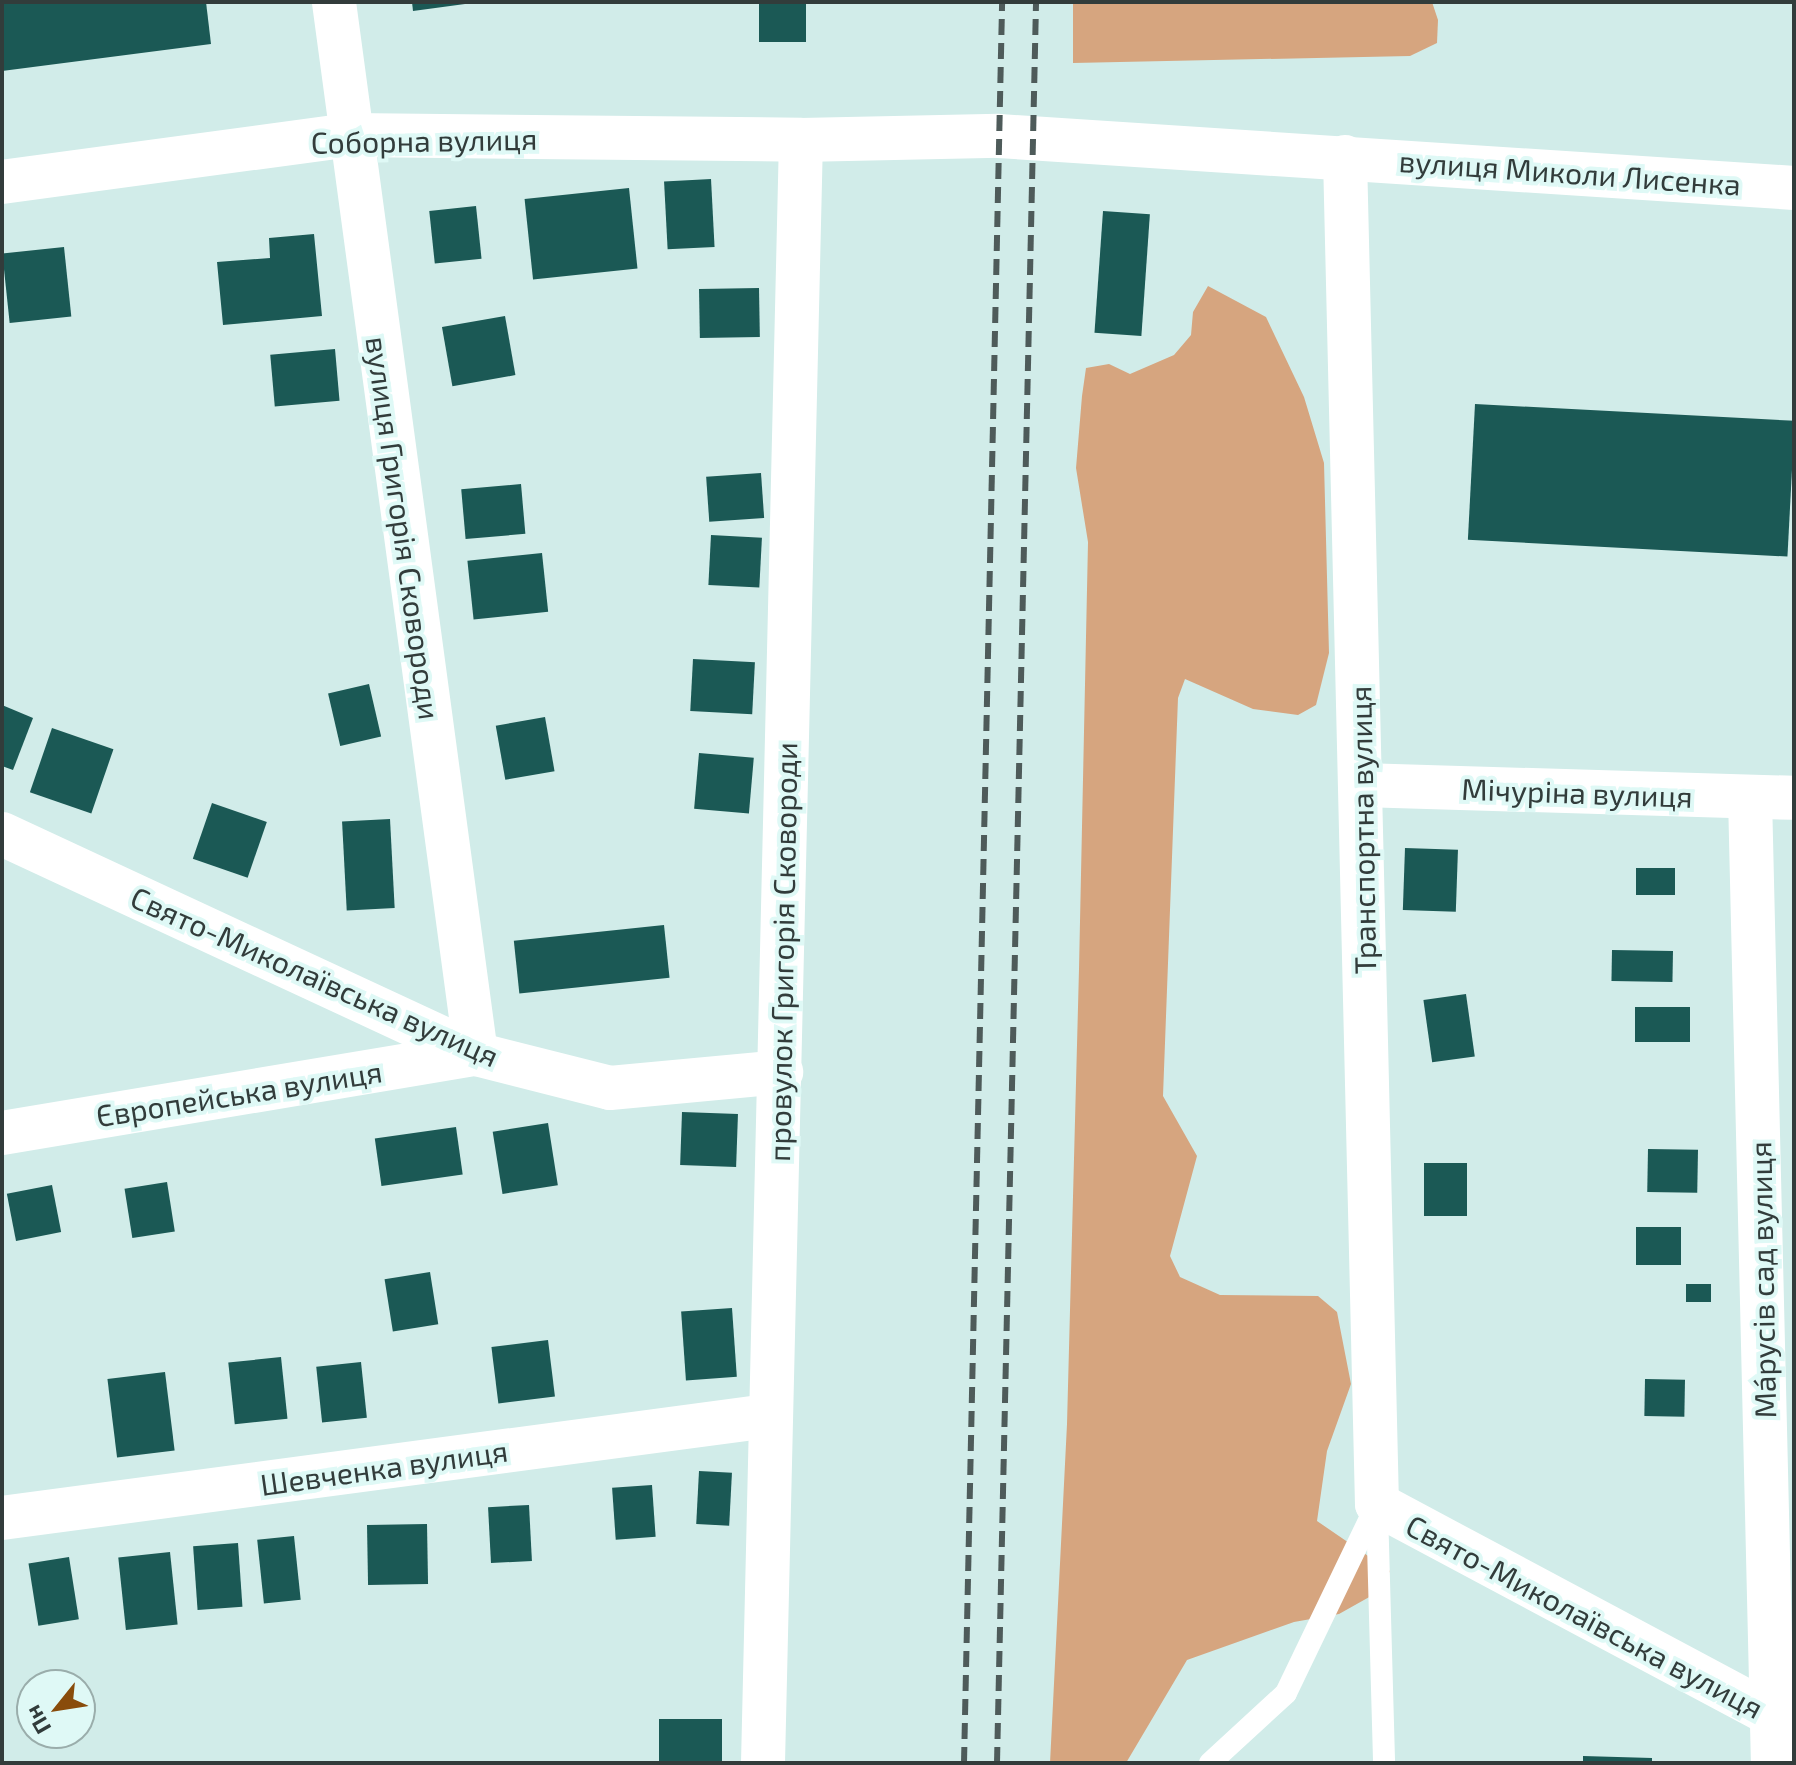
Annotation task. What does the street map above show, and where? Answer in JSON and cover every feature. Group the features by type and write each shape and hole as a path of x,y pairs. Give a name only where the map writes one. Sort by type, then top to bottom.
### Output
{"street":[{"name":"вулиця Григорія Сковороди","path":"334,2 476,1054"},
{"name":"Соборна вулиця","path":"2,182 351,135 801,140 999,136 1345,157"},
{"name":"провулок Григорія Сковороди","path":"763,1763 767,1416 781,1072 801,140"},
{"name":"вулиця Миколи Лисенка","path":"1345,157 1794,188"},
{"name":"Транспортна вулиця","path":"1345,157 1377,1504"},
{"name":"Мічуріна вулиця","path":"1361,785 1794,798"},
{"name":"Мáрусів сад вулиця","path":"1750,797 1784,1722 1773,1763"},
{"name":"Свято-Миколаївська вулиця","path":"2,834 476,1054 610,1088 781,1072"},
{"name":"Європейська вулиця","path":"2,1133 476,1054"},
{"name":"Шевченка вулиця","path":"2,1518 767,1416"},
{"name":"Свято-Миколаївська вулиця","path":"1377,1504 1784,1722"}],"lane":[{"path":"1210,1763 1286,1693 1377,1504"},
{"path":"1377,1504 1384,1763"}],"shaded area":[{"path":"1073,2 1432,2 1438,20 1437,43 1410,56 1073,63"},
{"path":"1208,286 1266,317 1304,397 1324,463 1329,653 1316,705 1298,715 1253,709 1185,679 1178,698 1163,1096 1197,1156 1170,1256 1180,1277 1220,1295 1318,1296 1337,1312 1351,1384 1327,1451 1317,1521 1390,1571 1380,1591 1339,1614 1294,1622 1187,1660 1126,1763 1050,1763 1067,1424 1079,969 1088,542 1076,468 1082,396 1086,368 1109,364 1130,374 1174,355 1191,335 1193,312"}],"building":[{"path":"2,2 206,2 211,44 2,71"},
{"path":"412,2 465,2 465,4 413,11"},
{"path":"759,2 806,2 806,42 759,42"},
{"path":"711,179 715,247 668,249 664,181"},
{"path":"629,188 637,269 533,280 525,199"},
{"path":"476,206 482,259 435,264 429,211"},
{"path":"1103,211 1150,214 1141,336 1094,333"},
{"path":"314,234 322,316 223,325 217,262 270,258 269,238"},
{"path":"64,247 71,317 10,323 2,253"},
{"path":"759,288 760,337 700,338 699,289"},
{"path":"505,316 515,375 452,386 442,327"},
{"path":"335,349 340,401 275,406 270,355"},
{"path":"1475,404 1794,421 1787,557 1468,540"},
{"path":"761,473 764,518 709,522 706,477"},
{"path":"521,484 525,534 466,539 461,489"},
{"path":"711,535 762,538 759,588 708,585"},
{"path":"542,553 548,612 474,620 467,561"},
{"path":"693,659 755,662 752,714 690,711"},
{"path":"369,684 381,737 340,746 328,693"},
{"path":"2,705 33,718 13,770 2,766"},
{"path":"545,717 555,771 505,780 496,726"},
{"path":"52,728 113,749 91,813 30,792"},
{"path":"699,753 754,758 749,814 694,809"},
{"path":"212,803 267,822 248,878 193,859"},
{"path":"390,819 395,908 347,910 342,822"},
{"path":"1405,848 1458,850 1456,912 1403,910"},
{"path":"1636,868 1675,868 1675,895 1636,895"},
{"path":"664,925 670,978 519,993 514,941"},
{"path":"1612,950 1673,951 1672,982 1611,981"},
{"path":"1466,994 1475,1056 1432,1062 1423,1000"},
{"path":"1635,1007 1690,1007 1690,1042 1635,1042"},
{"path":"682,1112 738,1114 736,1167 680,1165"},
{"path":"548,1123 558,1185 503,1194 493,1132"},
{"path":"456,1127 463,1175 381,1186 375,1138"},
{"path":"1648,1149 1698,1150 1697,1193 1647,1192"},
{"path":"1424,1163 1467,1163 1467,1216 1424,1216"},
{"path":"167,1182 175,1231 132,1238 125,1189"},
{"path":"52,1185 61,1232 16,1241 7,1194"},
{"path":"1636,1227 1681,1227 1681,1265 1636,1265"},
{"path":"430,1272 438,1324 393,1332 385,1279"},
{"path":"1686,1284 1711,1284 1711,1302 1686,1302"},
{"path":"732,1308 737,1377 686,1380 681,1312"},
{"path":"548,1340 555,1397 498,1404 491,1347"},
{"path":"281,1357 287,1419 235,1424 228,1363"},
{"path":"361,1362 367,1418 322,1422 316,1367"},
{"path":"165,1372 175,1450 117,1457 107,1379"},
{"path":"1645,1379 1685,1380 1684,1417 1644,1416"},
{"path":"699,1471 732,1473 729,1526 696,1524"},
{"path":"652,1485 656,1537 616,1540 612,1488"},
{"path":"529,1505 532,1561 491,1563 488,1507"},
{"path":"427,1524 428,1584 368,1585 367,1525"},
{"path":"294,1536 301,1600 264,1604 257,1540"},
{"path":"238,1543 242,1607 198,1610 193,1546"},
{"path":"170,1552 178,1625 126,1630 118,1557"},
{"path":"69,1557 79,1619 38,1626 29,1563"},
{"path":"659,1719 722,1719 722,1763 659,1763"},
{"path":"1583,1756 1652,1758 1652,1763 1583,1763"}],"railway":[{"path":"964,1763 1002,2"},
{"path":"997,1763 1036,2"}]}
